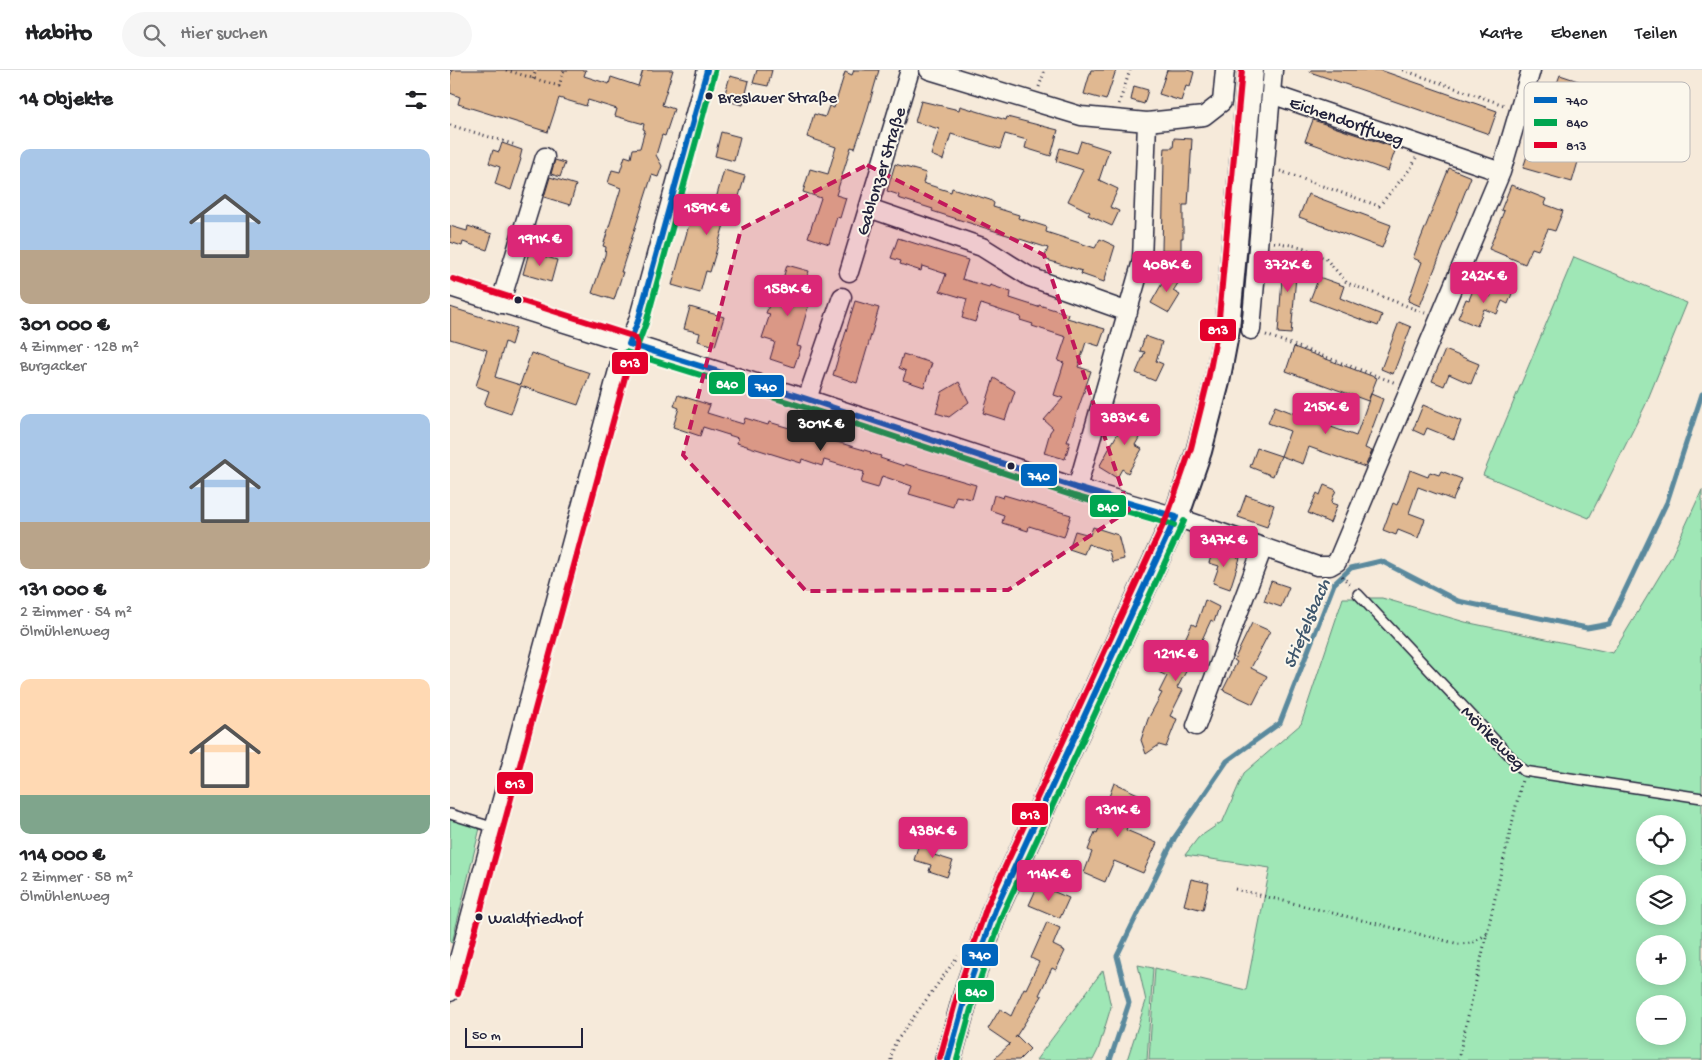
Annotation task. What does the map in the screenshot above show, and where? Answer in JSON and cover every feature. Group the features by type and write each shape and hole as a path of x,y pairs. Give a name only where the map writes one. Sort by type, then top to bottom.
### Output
{"main road":[{"path":"948,1060 956,1028 999,901 1176,517 1199,451 1217,382 1228,329 1251,70"}],"street":[{"path":"450,992 496,828 620,363 638,321 707,70"},
{"name":"Gablonzer Straße","path":"849,272 910,70"},
{"path":"929,70 1081,116 1147,122 1204,116 1222,102 1225,70"},
{"name":"Eichendorffweg","path":"1252,330 1273,70"},
{"path":"1527,82 1531,70"},
{"name":"Eichendorffweg","path":"1271,94 1501,172"},
{"path":"450,287 807,399 1077,488 1176,517 1317,566 1335,570 1438,318 1501,172 1524,94"},
{"path":"1077,488 1142,261 1147,122"},
{"path":"500,304 544,157"},
{"path":"869,208 982,247 1030,277 1128,312"},
{"path":"807,399 842,297"},
{"path":"1196,726 1263,547"}],"lane":[{"name":"Mörikeweg","path":"1358,594 1524,772 1702,798"},
{"path":"450,814 496,828"}],"path":[{"path":"506,70 559,86 564,70"},
{"path":"534,79 536,70"},
{"path":"1114,119 1130,70"},
{"path":"1403,70 1519,111"},
{"path":"450,124 516,145"},
{"name":"Eichendorffweg","path":"1265,166 1379,206 1411,168 1423,146"},
{"path":"1259,239 1302,247 1326,259 1346,283 1438,318"},
{"path":"1252,330 1410,387"},
{"path":"1335,570 1358,594"},
{"path":"1458,1060 1524,772"},
{"path":"1235,889 1459,944 1472,942 1487,933"},
{"path":"891,1060 895,1043 960,953 979,957"}],"highlighted area":[{"path":"867,165 1044,255 1129,510 1008,590 806,591 683,455 741,229"}],"green space":[{"path":"1574,257 1687,303 1645,406 1589,518 1483,475"},
{"path":"1702,490 1702,1060 1149,1060 1155,968 1246,990 1270,868 1185,855 1198,838 1223,821 1244,773 1301,724 1343,598 1382,598 1465,622 1613,653 1671,557"},
{"name":"Waldfriedhof","path":"450,819 480,828 452,943 450,942"},
{"path":"1138,965 1153,968 1147,1060 1127,1060 1146,1001"},
{"path":"1103,970 1111,1007 1098,1050 1093,1060 1036,1060"}],"building":[{"path":"452,70 586,70 584,76 609,84 611,77 638,86 643,70 673,70 662,105 674,109 665,136 662,135 656,155 662,166 658,177 652,175 614,300 592,293 605,255 606,247 603,246 621,188 608,183 612,170 620,172 625,156 631,158 633,149 640,148 645,130 643,129 644,124 615,116 617,109 588,100 586,106 559,98 548,132 458,104 460,97 450,93"},
{"path":"757,70 772,70 768,86 753,83"},
{"path":"854,70 879,70 864,122 855,148 851,147 836,195 846,198 840,218 837,217 829,244 808,237 821,198 803,192 810,169 828,174 836,147 807,137 814,114 825,117 829,106 834,108 845,72 852,75"},
{"path":"1091,70 1116,70 1106,100 1084,94"},
{"path":"1167,70 1194,72 1190,87 1186,86 1181,101 1159,94"},
{"path":"1311,70 1380,70 1497,111 1489,134 1310,72"},
{"path":"1560,75 1581,82 1557,82"},
{"path":"730,76 749,81 743,105 723,100"},
{"path":"1134,86 1148,90 1144,104 1131,100"},
{"path":"921,101 959,110 960,106 1006,120 1007,117 1058,130 1051,156 1025,148 1027,140 1005,134 1000,149 951,134 943,160 931,155 939,129 915,122"},
{"path":"1313,120 1396,148 1388,171 1305,141"},
{"path":"721,132 740,137 734,161 715,156"},
{"path":"1174,138 1192,139 1188,205 1183,205 1181,250 1162,250 1165,148 1173,148"},
{"path":"1081,141 1109,150 1099,180 1118,189 1110,207 1119,211 1112,226 1088,215 1090,212 1068,201 1083,170 1056,161 1060,148 1077,153"},
{"path":"502,143 522,150 511,190 495,184 500,167 489,163 493,150 499,152"},
{"path":"555,160 565,163 560,177 551,174"},
{"path":"1525,162 1578,162 1572,182 1523,168"},
{"path":"895,164 926,173 923,183 951,192 952,188 990,200 994,203 993,207 1019,215 1018,218 1047,227 1046,232 1095,248 1100,239 1115,246 1104,282 1081,274 1082,271 1044,259 1048,248 932,211 933,209 898,198 899,195 887,191"},
{"path":"1449,168 1471,177 1420,306 1408,301 1422,262 1413,258"},
{"path":"724,170 745,176 734,213 728,211 710,272 706,271 700,293 672,285 692,214 710,220"},
{"path":"550,177 576,185 570,205 544,197"},
{"path":"1511,185 1546,199 1544,204 1563,211 1555,231 1548,229 1538,250 1532,248 1525,264 1489,249 1504,211 1501,210"},
{"path":"1308,194 1391,225 1382,248 1299,217"},
{"path":"450,226 467,231 468,226 492,234 487,250 463,242 462,246 450,242"},
{"path":"898,238 968,260 962,279 1011,292 1010,298 1068,314 1067,318 1105,329 1099,346 1086,342 1078,367 1091,371 1067,442 1070,442 1065,459 1044,453 1053,428 1044,420 1063,398 1054,395 1064,363 1058,361 1066,337 1032,326 1033,324 1020,320 1021,317 981,304 975,322 962,318 967,299 940,291 946,274 922,266 921,271 900,264 901,261 891,258"},
{"path":"529,252 557,260 551,282 523,274"},
{"path":"1284,252 1298,253 1291,334 1278,333"},
{"path":"787,265 809,271 802,294 811,297 797,346 801,347 794,367 770,359 775,342 762,338 770,314 766,313 771,300 776,302"},
{"path":"1169,271 1182,277 1173,291 1180,295 1169,313 1151,303"},
{"path":"1319,277 1344,286 1340,298 1382,315 1378,326 1310,300"},
{"path":"1495,284 1513,291 1508,304 1502,301 1497,314 1484,309 1477,326 1458,318 1466,299 1469,300 1473,290 1490,297"},
{"path":"855,301 879,308 857,383 833,375"},
{"path":"450,307 516,328 511,345 505,342 495,377 520,385 531,353 590,373 578,405 521,386 511,414 484,405 489,391 476,386 487,350 450,339"},
{"path":"690,307 724,317 715,346 698,341 700,333 684,329"},
{"path":"1399,322 1411,327 1393,374 1381,369"},
{"path":"1145,336 1162,342 1156,361 1163,364 1155,381 1136,373 1145,352 1140,351"},
{"path":"1294,347 1377,378 1368,401 1286,371"},
{"path":"1445,350 1479,364 1471,384 1449,374 1444,386 1432,381"},
{"path":"903,354 932,363 924,387 903,380 906,371 899,368"},
{"path":"994,378 1015,391 1005,420 983,413"},
{"path":"959,382 969,402 949,417 936,413 942,392"},
{"path":"1371,394 1383,399 1365,448 1372,451 1365,467 1309,447 1303,464 1281,456 1290,431 1268,423 1275,406 1308,419 1313,407 1324,412 1320,423 1356,436"},
{"path":"678,395 710,405 707,413 743,424 745,418 768,425 769,422 871,452 881,456 880,458 904,466 905,464 976,485 972,499 956,496 953,507 909,494 912,486 882,476 878,488 861,483 864,472 824,460 822,466 802,459 801,463 737,443 738,438 703,427 700,436 673,427 679,408 674,406"},
{"path":"1423,405 1461,421 1454,439 1427,428 1424,435 1413,430"},
{"path":"1130,411 1148,422 1135,445 1142,449 1128,473 1122,469 1117,478 1099,467"},
{"path":"1257,448 1281,456 1273,476 1250,467"},
{"path":"1410,470 1428,477 1430,472 1439,475 1441,471 1462,479 1453,500 1418,487 1409,513 1425,519 1418,538 1398,530 1396,535 1383,530 1393,503 1397,505"},
{"path":"1324,485 1336,490 1331,503 1337,505 1330,523 1308,513 1317,493 1320,495"},
{"path":"994,495 1003,498 1004,495 1071,515 1064,537 1029,526 1028,531 1002,523 1004,515 990,510"},
{"path":"1246,495 1274,505 1267,527 1238,517"},
{"path":"1093,527 1118,535 1124,559 1112,562 1109,551 1088,544 1084,554 1069,549 1075,531 1090,535"},
{"path":"1213,550 1240,558 1230,589 1213,583 1219,566 1209,563"},
{"path":"1271,581 1289,587 1281,607 1264,601"},
{"path":"1205,600 1219,607 1214,622 1211,620 1200,644 1205,646 1195,668 1189,666 1177,688 1183,690 1170,716 1177,719 1166,747 1159,745 1146,754 1141,740 1148,719 1162,693 1159,692 1167,676 1156,671 1161,660 1173,665 1192,624 1196,626"},
{"path":"1252,623 1270,631 1251,668 1267,676 1253,704 1223,690 1237,662 1234,660"},
{"path":"1114,783 1140,795 1126,830 1157,843 1143,873 1114,861 1105,882 1084,873 1092,852 1088,850 1107,808 1106,805"},
{"path":"920,840 937,845 934,855 953,861 947,877 929,871 931,865 914,860"},
{"path":"1191,879 1209,883 1203,910 1184,905"},
{"path":"1038,885 1069,898 1060,918 1029,905"},
{"path":"1047,922 1060,928 1053,945 1065,951 1056,970 1052,968 1039,995 1042,996 1015,1038 1017,1036 1030,1049 1019,1060 993,1060 1010,1044 988,1029 1000,1009 1011,1016 1024,988 1026,989 1039,962 1031,958"}],"waterway":[{"name":"Stiefelsbach","path":"1110,1060 1129,1003 1117,956 1175,837 1227,761 1280,723 1334,584 1351,568 1381,561 1458,601 1587,628 1609,624 1667,502 1702,394"}],"transit line":[{"name":"740","path":"629,344 638,321 707,70"},
{"name":"813","path":"940,1058 960,985 987,906 1168,514 1191,448 1208,380 1218,328 1242,70"},
{"name":"840","path":"637,347 646,323 715,72"},
{"name":"813","path":"453,279 632,336 637,342 635,354 628,366 458,994"},
{"name":"740","path":"629,344 807,399 1077,488 1176,517"},
{"name":"840","path":"626,352 804,407 1074,496 1174,525"},
{"name":"740","path":"948,1060 968,988 995,910 1176,517"},
{"name":"840","path":"957,1060 976,991 1003,913 1184,521"}],"place":[{"name":"Breslauer Straße","path":"709,96"},
{"name":"Waldfriedhof","path":"479,917"}]}
